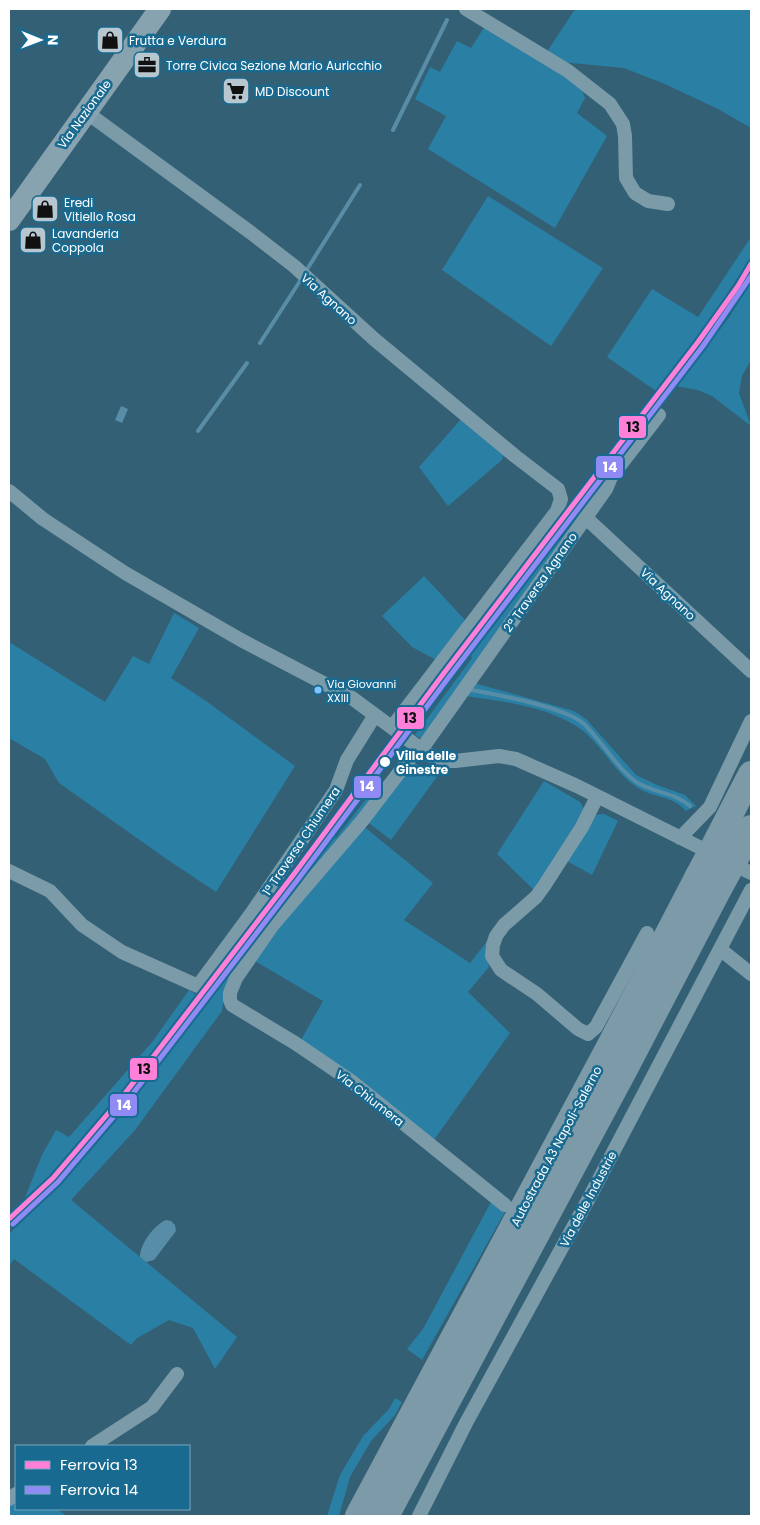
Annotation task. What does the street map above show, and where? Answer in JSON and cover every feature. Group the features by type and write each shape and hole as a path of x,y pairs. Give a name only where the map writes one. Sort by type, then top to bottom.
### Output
{"highway":[{"name":"Autostrada A3 Napoli-Salerno","path":"358,1516 604,1058 737,837 751,774"},
{"name":"Autostrada A3 Napoli-Salerno","path":"386,1516 626,1067 709,881"}],"main road":[{"name":"Via Nazionale","path":"9,220 160,9"}],"street":[{"path":"466,9 568,71 610,104 623,124 626,136 626,178 635,193 648,201 668,204"},
{"name":"Via Agnano","path":"86,112 294,266 374,339 515,456 558,489 561,499 557,511 392,727"},
{"name":"2ª Traversa Agnano","path":"230,1000 230,993 236,978 272,926 362,821 419,749 586,517 606,488 611,477 659,415"},
{"path":"9,491 43,518 148,587 304,675 352,698 419,749 442,760 455,761 499,756 516,759 751,873"},
{"name":"Via Agnano","path":"586,517 751,671"},
{"name":"1ª Traversa Chiumera","path":"9,871 50,891 82,925 122,952 198,986 251,914 336,790 347,760 375,715"},
{"path":"680,838 710,806 751,721"},
{"path":"597,797 578,834 544,886 536,897 504,925 496,936 492,945 492,956 496,965 501,970 537,994 578,1029 588,1034 596,1027 647,933"},
{"name":"Via delle Industrie","path":"422,1512 466,1423 588,1200 751,890"},
{"path":"720,949 751,974"},
{"name":"Via Chiumera","path":"230,1000 232,1005 295,1043 351,1081 505,1205"},
{"path":"94,1445 152,1407 177,1374"}],"shaded area":[{"path":"575,9 751,9 751,128 718,109 665,84 624,68 561,62 545,55"},
{"path":"485,26 548,62 582,90 585,98 577,113 607,136 555,228 428,149 446,116 415,99 430,67 440,72 457,41 471,48"},
{"path":"488,196 603,268 551,346 442,270"},
{"path":"751,237 751,257 708,323 656,391 607,357 652,289 698,317"},
{"path":"751,282 751,360 742,376 739,393 751,426 712,396 698,390 676,386 728,319"},
{"path":"121,406 128,409 122,423 115,420"},
{"path":"462,418 504,453 502,460 448,506 419,467"},
{"path":"597,487 600,489 424,740 415,735 472,658 470,655"},
{"path":"424,576 467,622 438,661 412,647 382,616"},
{"path":"174,613 199,628 171,678 295,766 216,892 59,783 45,759 9,738 9,642 105,702 133,656 149,664"},
{"path":"474,683 574,711 586,719 636,775 685,795 696,806 686,811 675,802 648,793 635,786 621,773 589,736 570,722 542,710 526,706 465,696"},
{"path":"414,763 439,774 391,840 366,821"},
{"path":"394,768 397,770 224,996 222,1011 135,1130 71,1200 237,1337 215,1369 193,1328 169,1320 137,1338 131,1345 14,1259 9,1266 9,1234 63,1181 104,1134 333,836 336,838 380,781 383,783"},
{"path":"544,781 580,802 585,810 535,891 497,854"},
{"path":"604,814 618,821 592,875 567,861 594,815"},
{"path":"362,825 433,883 404,920 470,963 488,940 487,954 489,967 468,992 510,1033 434,1140 301,1040 323,1001 253,960"},
{"path":"189,990 197,995 113,1103 69,1155 22,1205 42,1155 56,1130 69,1137 153,1041"},
{"path":"492,1200 506,1210 422,1360 407,1349 423,1329"},
{"path":"166,1220 171,1221 175,1225 176,1231 154,1260 146,1262 140,1257 142,1246 152,1230"},
{"path":"395,1398 402,1402 395,1415 371,1441 350,1477 339,1516 327,1516 340,1475 363,1436 389,1409"},
{"path":"15,1500 15,1510 58,1510 67,1516 9,1516 9,1504"}],"waterway":[{"path":"393,130 447,20"},
{"path":"306,271 360,185"},
{"path":"260,343 300,281"},
{"path":"198,431 247,363"},
{"path":"472,690 531,702 575,718 584,724 631,778 644,786 678,798 690,806"}],"rail line":[{"name":"13","path":"9,1219 53,1178 123,1096 698,342 738,286 751,264"},
{"name":"14","path":"13,1224 58,1182 128,1100 703,346 751,276"}],"place":[{"name":"Frutta e Verdura","path":"110,40"},
{"name":"Torre Civica Sezione Mario Auricchio","path":"147,65"},
{"name":"MD Discount","path":"236,91"},
{"name":"Eredi Vitiello Rosa","path":"45,209"},
{"name":"Lavanderia Coppola","path":"33,240"},
{"name":"Via Giovanni XXIII","path":"318,690"},
{"name":"Villa delle Ginestre","path":"385,762"}]}
